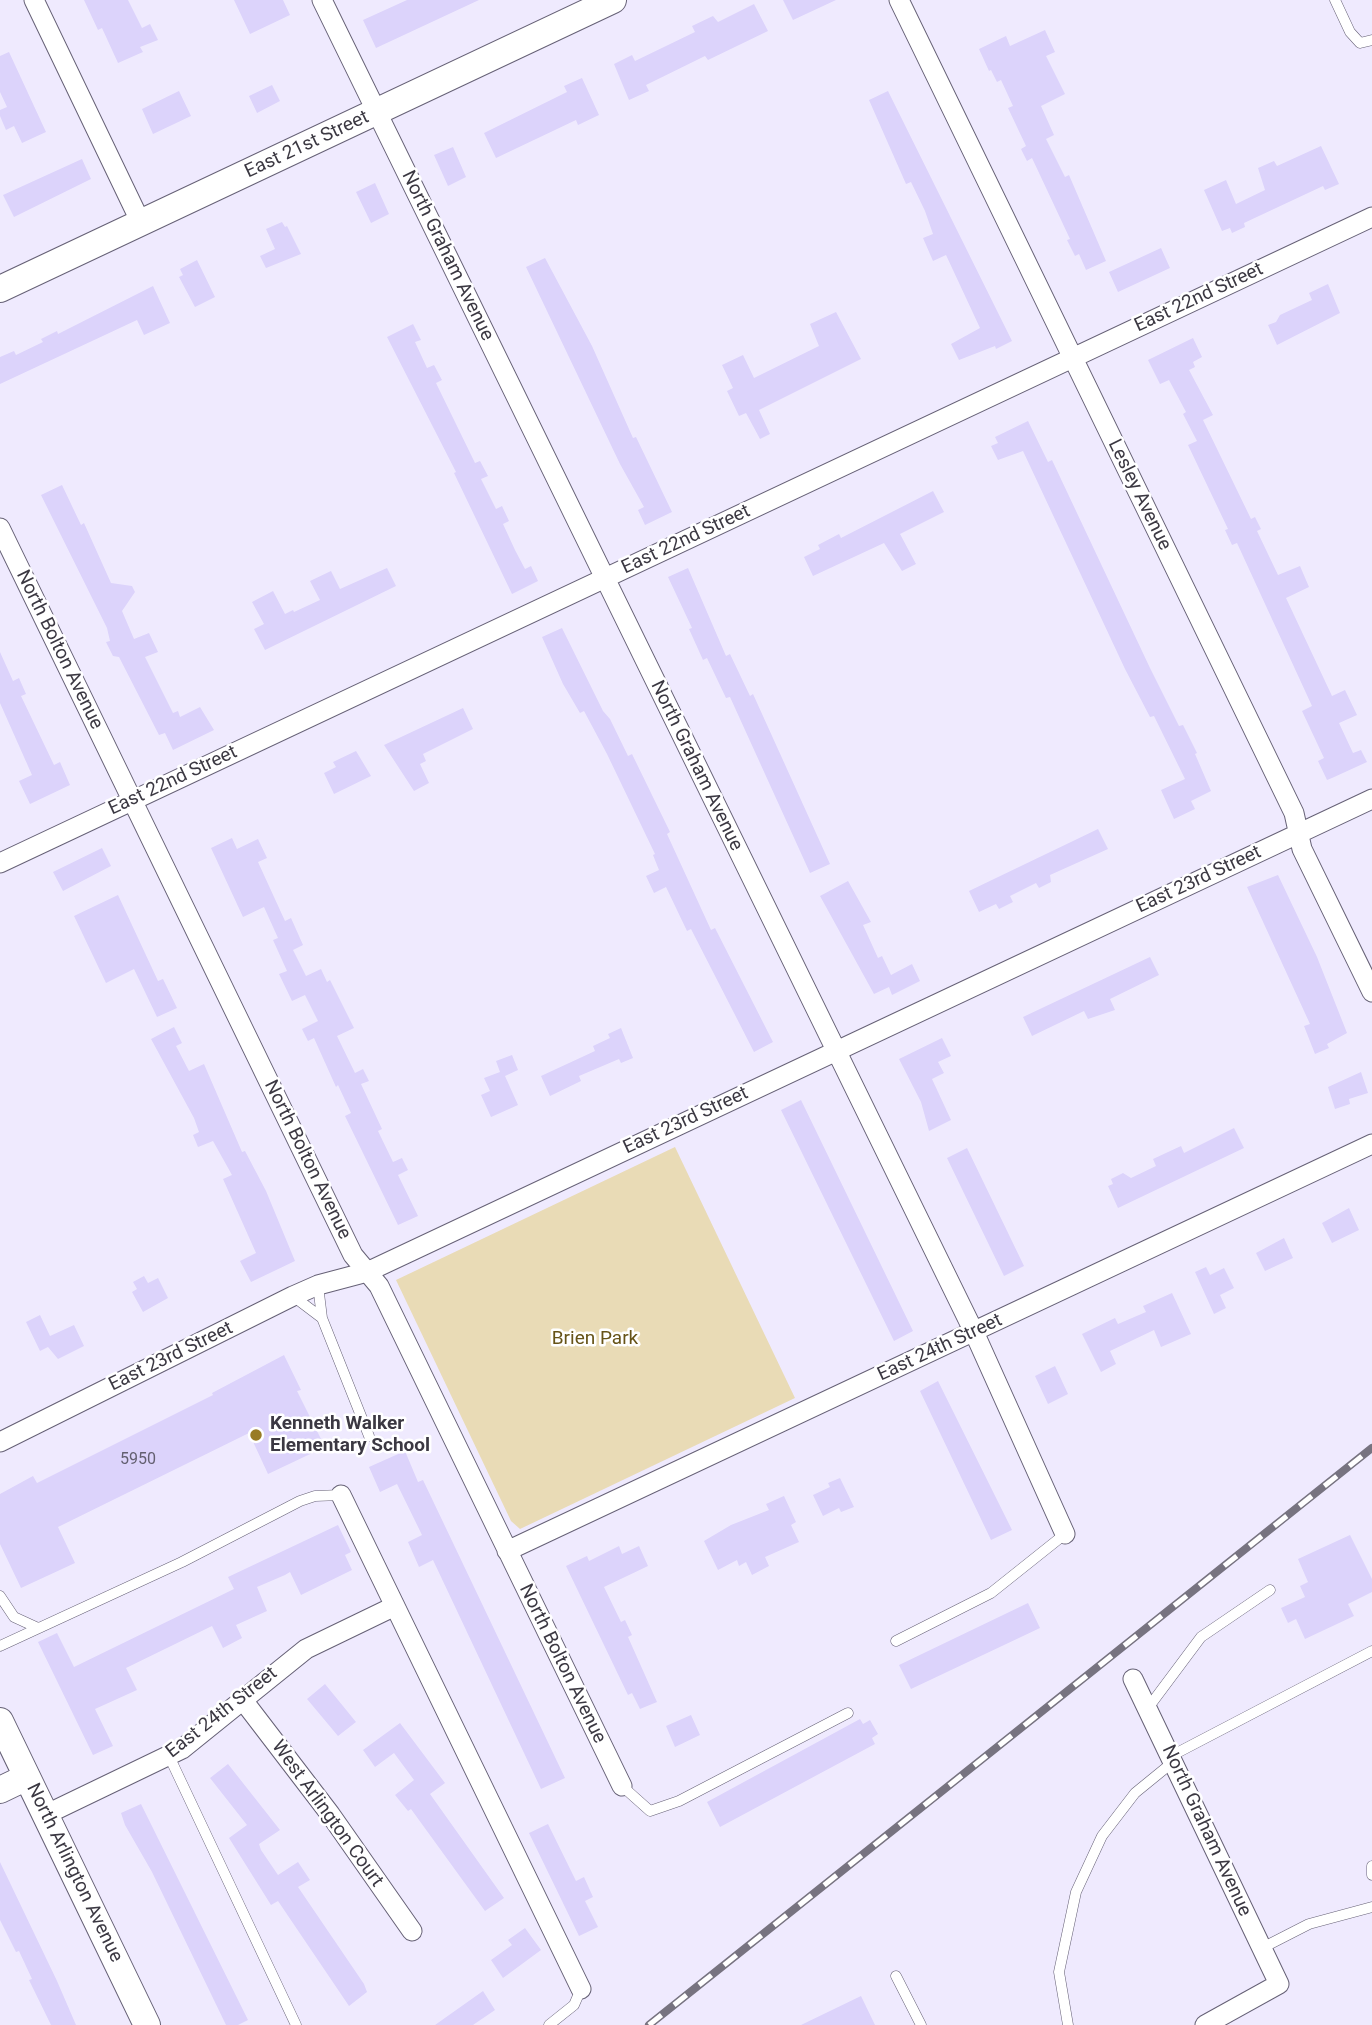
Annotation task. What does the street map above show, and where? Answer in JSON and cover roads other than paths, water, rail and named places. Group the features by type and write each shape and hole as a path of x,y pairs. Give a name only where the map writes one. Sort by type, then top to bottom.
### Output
{"main road":[{"name":"East 21st Street","path":"0,289 611,0"},
{"name":"North Arlington Avenue","path":"0,1721 147,2025"},
{"path":"0,1790 27,1777"}],"street":[{"path":"34,0 141,223"},
{"name":"North Graham Avenue","path":"322,0 974,1332 1065,1534"},
{"name":"Lesley Avenue","path":"899,0 1294,813 1303,849 1372,992"},
{"name":"East 22nd Street","path":"0,863 1372,217"},
{"name":"North Bolton Avenue","path":"0,528 353,1255 379,1286 622,1786"},
{"name":"East 23rd Street","path":"0,1442 293,1296 318,1285 367,1272 1372,799"},
{"name":"East 24th Street","path":"507,1550 1372,1144"},
{"path":"341,1495 581,1989"},
{"name":"East 24th Street","path":"46,1815 169,1756 306,1649 395,1606"},
{"name":"North Graham Avenue","path":"1133,1679 1279,1984 1205,2025"},
{"name":"West Arlington Court","path":"242,1699 330,1814 412,1931"}],"lane":[{"path":"1335,0 1350,32 1360,43 1372,40"},
{"path":"318,1285 322,1318 369,1436"},
{"path":"293,1296 322,1318"},
{"path":"0,1646 243,1532 300,1501 315,1496 341,1495"},
{"path":"895,1641 991,1594 1065,1534"},
{"path":"1148,1709 1201,1637 1270,1590"},
{"path":"0,1596 14,1617 38,1628"},
{"path":"1068,2025 1059,1972 1076,1892 1102,1836 1135,1793 1172,1759 1372,1651"},
{"path":"622,1786 650,1811 679,1801 848,1713"},
{"path":"169,1756 296,2025"},
{"path":"1372,1866 1372,1875"},
{"path":"1262,1948 1309,1924 1372,1907"},
{"path":"896,1976 921,2025"},
{"path":"549,2025 574,2005 581,1989"}],"railway":[{"path":"649,2025 1372,1448"}],"place":[{"name":"Kenneth Walker Elementary School","path":"256,1435"}],"park label":[{"name":"Brien Park","path":"595,1339"}]}
